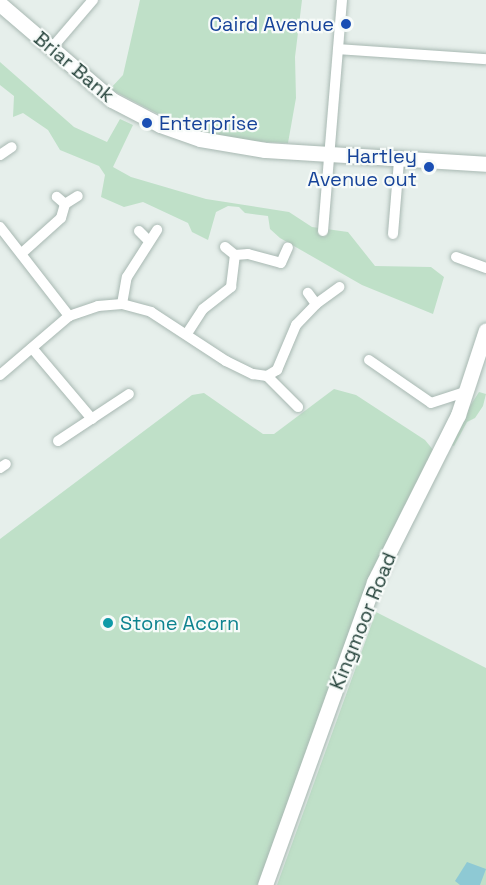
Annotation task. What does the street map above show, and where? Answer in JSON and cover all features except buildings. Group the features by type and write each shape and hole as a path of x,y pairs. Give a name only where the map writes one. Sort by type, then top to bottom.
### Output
{"street":[{"path":"51,49 93,0"},
{"path":"323,231 342,0"},
{"name":"Briar Bank","path":"0,4 105,95 160,125 234,147 329,153 399,161 486,164"},
{"path":"338,48 486,59"},
{"path":"0,155 12,147"},
{"path":"393,234 399,161"},
{"path":"22,253 53,228 61,201 78,196"},
{"path":"0,227 69,316"},
{"path":"122,304 127,277 148,240 157,230"},
{"path":"139,231 148,240"},
{"path":"225,247 235,255 248,254 281,263 288,248"},
{"path":"188,332 203,309 231,287 235,255"},
{"path":"456,257 486,268"},
{"path":"0,375 69,316 98,306 122,304 152,312 188,332 226,361 253,374 267,376 278,370 296,325 316,304 339,287"},
{"path":"308,293 316,304"},
{"name":"Kingmoor Road","path":"265,885 374,582 443,448 466,391 486,330"},
{"path":"32,348 92,419"},
{"path":"369,360 431,403 466,391"},
{"path":"267,376 298,407"},
{"path":"58,441 129,394"}],"green space":[{"path":"140,0 302,0 295,57 296,98 288,143 227,140 183,127 110,89 123,75"},
{"path":"0,62 74,127 107,142 120,119 133,125 113,167 131,177 206,199 289,212 312,227 348,232 375,266 431,267 444,277 433,314 362,285 280,238 270,229 268,216 245,213 239,207 228,206 216,212 208,240 192,232 188,223 143,202 124,207 101,197 105,175 99,166 60,150 48,130 23,113 13,117 14,96 0,85"},
{"path":"334,389 356,395 425,440 434,451 399,517 260,885 0,885 0,539 192,395 204,393 263,434 274,434"},
{"path":"479,392 486,394 483,406 475,418 467,422 454,446 451,445 465,414"},
{"path":"376,612 486,668 486,885 277,885"}],"water":[{"path":"467,862 486,869 480,885 460,885 455,881"}],"place":[{"name":"Caird Avenue","path":"346,24"},
{"name":"Enterprise","path":"147,123"},
{"name":"Hartley Avenue out","path":"429,167"},
{"name":"Stone Acorn","path":"108,623"}]}
